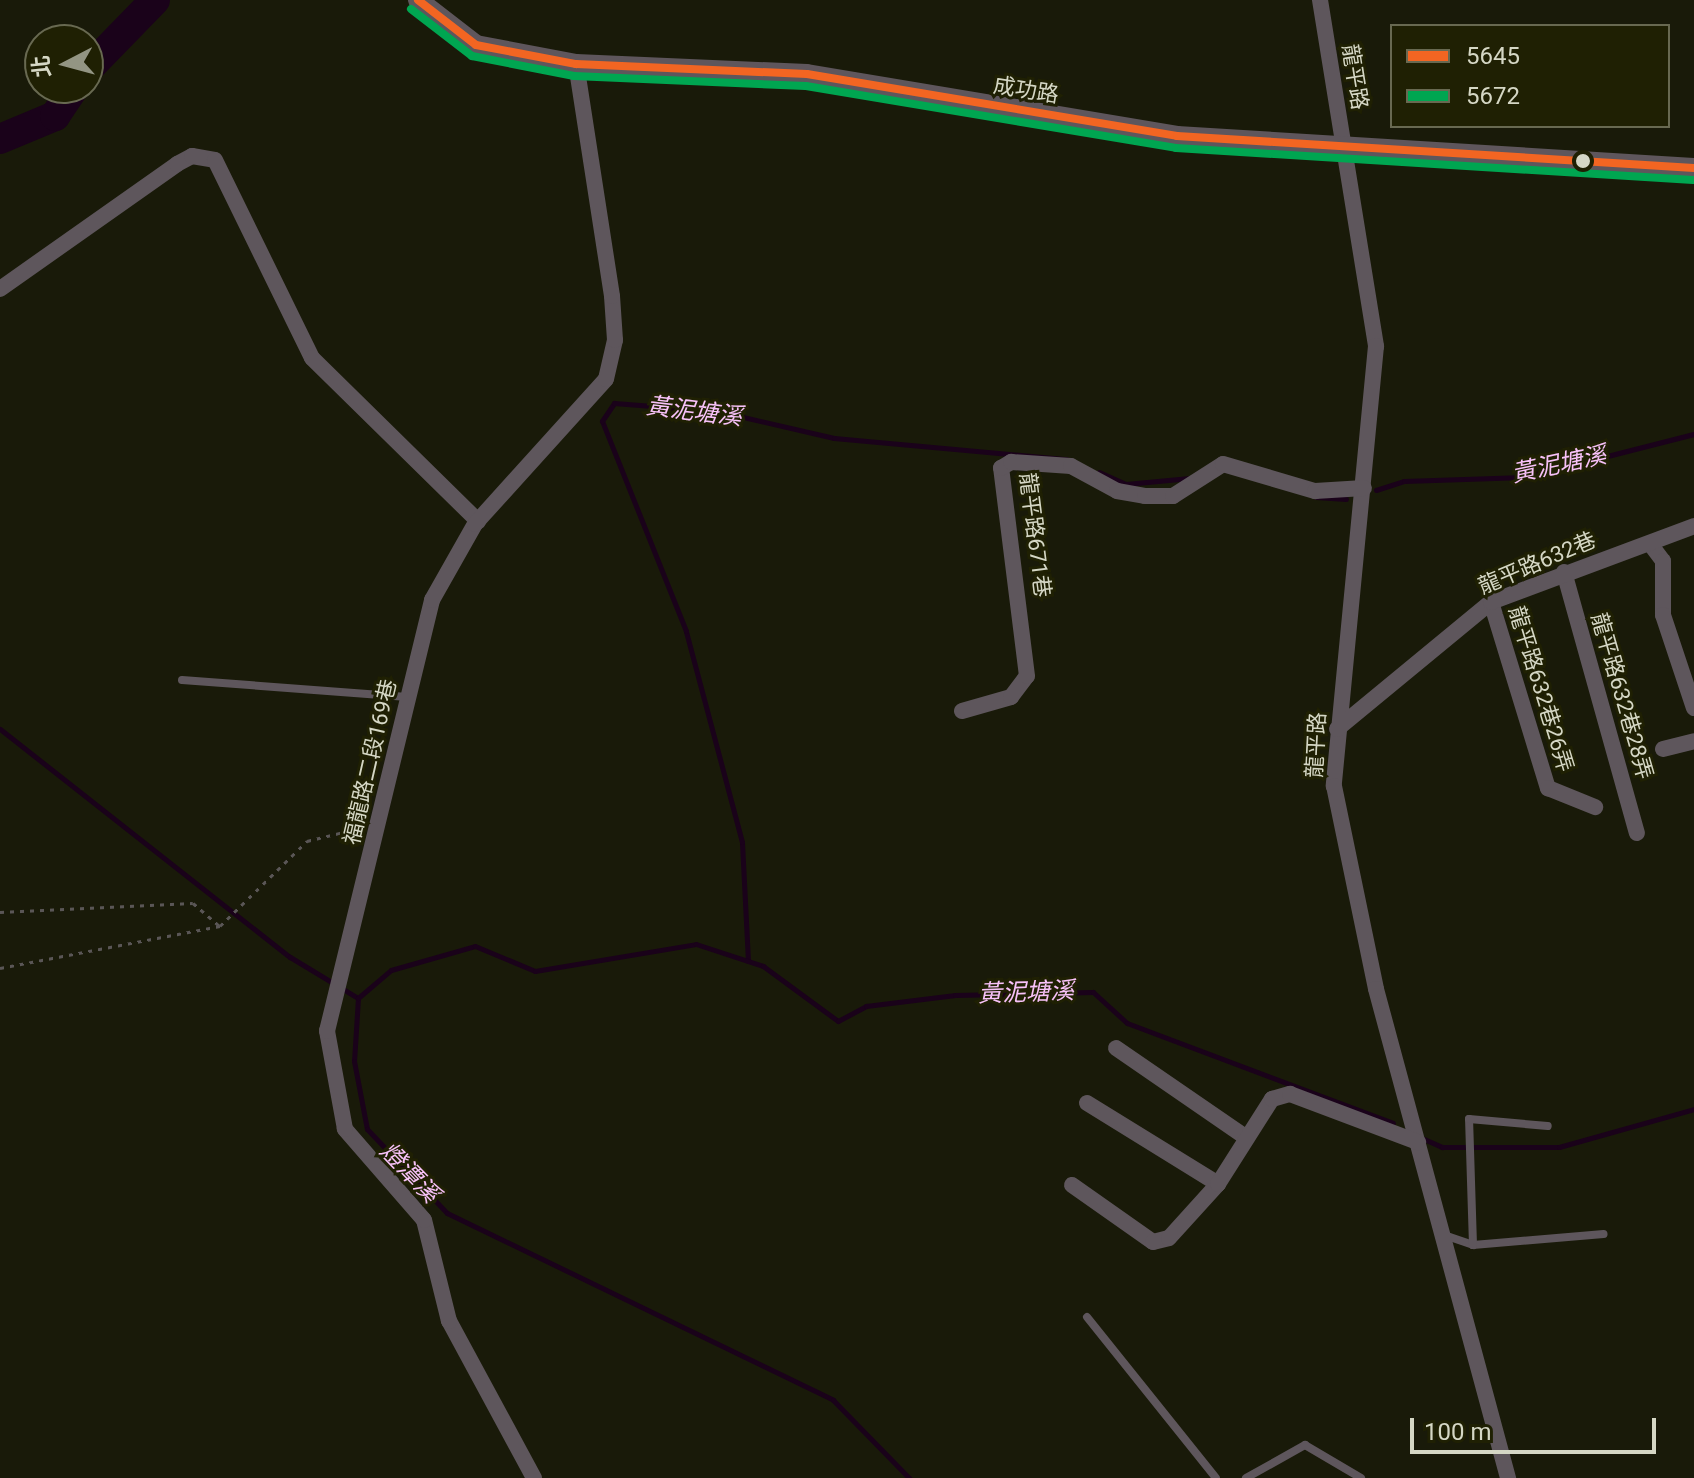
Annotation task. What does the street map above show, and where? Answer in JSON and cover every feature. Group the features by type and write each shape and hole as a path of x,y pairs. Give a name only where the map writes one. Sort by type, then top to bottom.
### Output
{"street":[{"name":"成功路","path":"418,0 476,45 576,64 807,74 1177,136 1694,168"},
{"name":"龍平路","path":"1320,0 1376,346 1364,488 1337,729 1340,815 1376,989 1418,1142 1439,1233 1508,1478"},
{"name":"福龍路二段169巷","path":"534,1478 449,1321 424,1220 345,1129 327,1031 432,600 478,521 606,379 615,340 612,296 576,64"},
{"path":"0,289 177,164 192,156 215,160 312,358 478,521"},
{"name":"龍平路671巷","path":"962,711 1011,697 1027,676 1001,468 1011,462 1071,466 1117,491 1145,496 1173,496 1223,464 1315,491 1364,488"},
{"name":"龍平路632巷","path":"1337,729 1491,602 1564,572 1651,545 1694,526"},
{"path":"1651,545 1663,561 1663,615 1694,708"},
{"name":"龍平路632巷28弄","path":"1564,572 1637,833"},
{"name":"龍平路632巷26弄","path":"1491,602 1548,788 1595,807"},
{"path":"1663,749 1694,741"},
{"path":"1116,1048 1244,1136"},
{"path":"1072,1185 1153,1242 1169,1238 1218,1184 1259,1109 1290,1094 1418,1142"},
{"path":"1087,1103 1218,1184"}],"lane":[{"path":"182,680 407,697"},
{"path":"1473,1245 1469,1119 1548,1126"},
{"path":"1439,1233 1473,1245 1604,1234"},
{"path":"1087,1317 1216,1478"},
{"path":"1246,1478 1305,1445 1361,1478"}],"path":[{"path":"0,968 220,926 243,907 307,841 378,823"},
{"path":"0,912 193,903 220,926"}],"waterway":[{"path":"104,53 155,0"},
{"path":"0,139 55,116 63,104"},
{"name":"黃泥塘溪","path":"748,961 742,842 686,631 602,421 614,403 717,411 834,438 1067,459"},
{"name":"黃泥塘溪","path":"1376,490 1404,481 1525,477 1694,434"},
{"name":"黃泥塘溪","path":"1099,472 1126,484 1190,478"},
{"name":"黃泥塘溪","path":"1316,497 1346,499"},
{"name":"燈潭溪","path":"0,729 290,957 358,998 354,1061 367,1129 447,1213 833,1400 909,1478"},
{"name":"黃泥塘溪","path":"358,998 391,970 475,946 535,971 696,944 763,966 838,1021 866,1006 955,995 1093,992 1127,1023 1393,1123"},
{"name":"黃泥塘溪","path":"1424,1139 1442,1147 1559,1147 1694,1109"}],"transit line":[{"name":"5645","path":"418,0 476,45 576,64 807,74 1177,136 1694,168"},
{"name":"5672","path":"411,9 472,56 574,76 806,86 1176,148 1693,180"}]}
